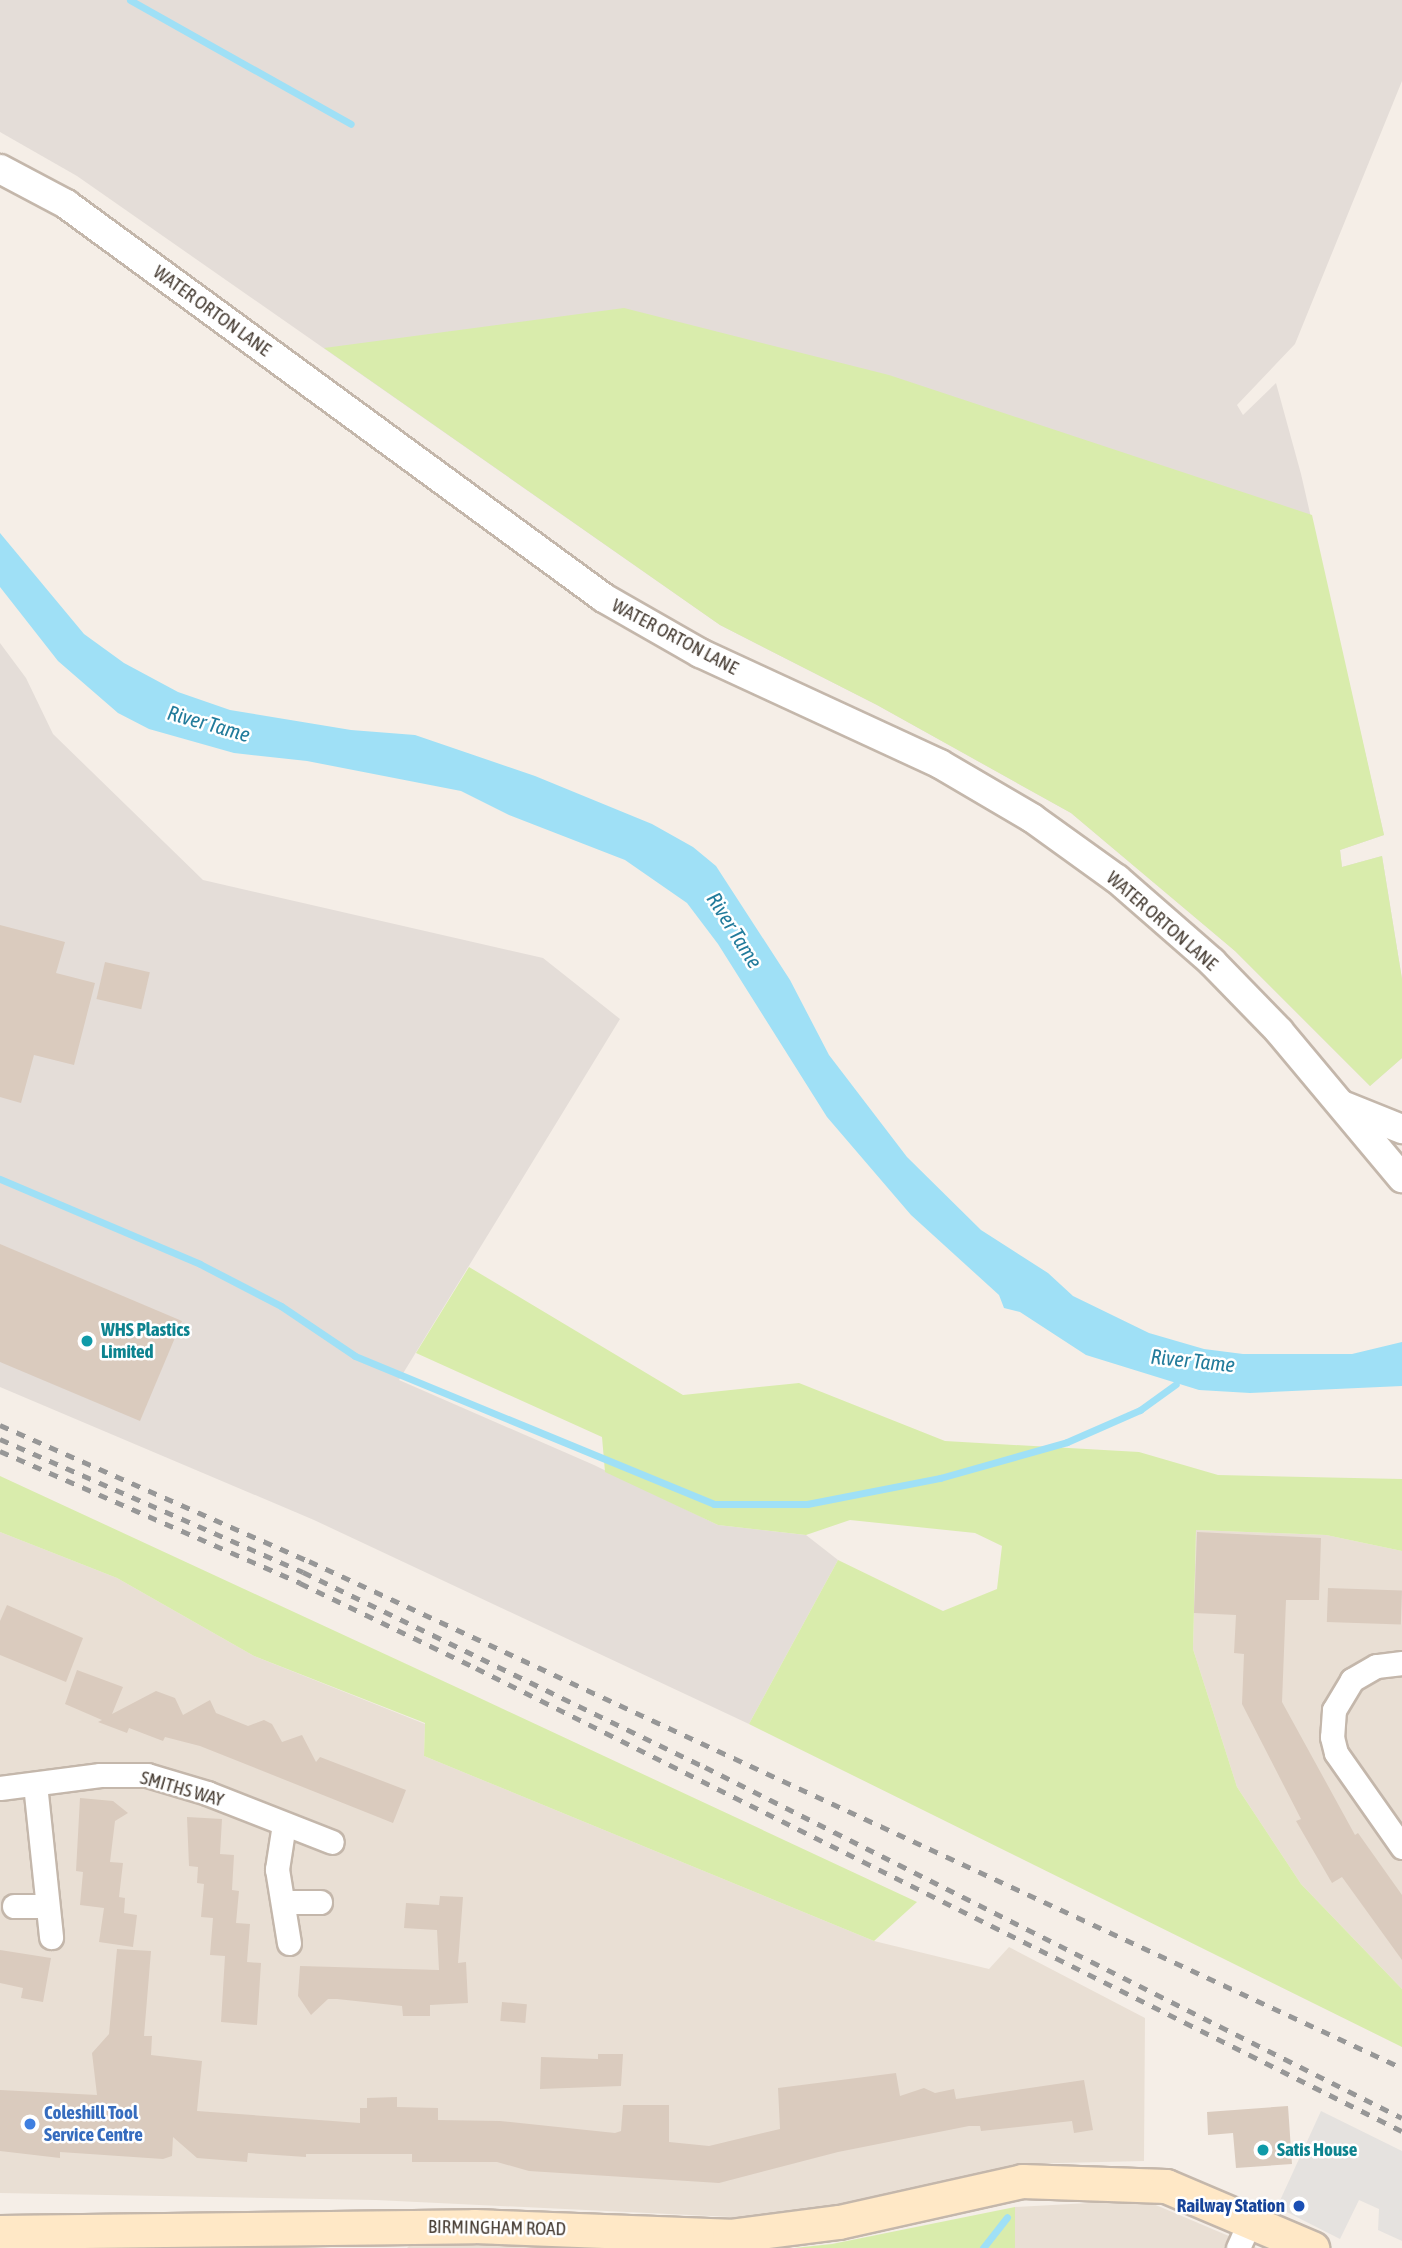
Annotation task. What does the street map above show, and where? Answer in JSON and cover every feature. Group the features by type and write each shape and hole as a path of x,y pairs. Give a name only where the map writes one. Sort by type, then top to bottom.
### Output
{"main road":[{"name":"BIRMINGHAM ROAD","path":"18,2238 474,2226 729,2235 839,2222 1022,2181 1166,2186 1244,2233 1312,2248"}],"street":[{"name":"WATER ORTON LANE","path":"0,169 66,204 613,604 700,653 940,764 1032,818 1117,879 1212,962 1279,1031 1402,1178"},
{"name":"WATER ORTON LANE","path":"1339,1104 1402,1129"},
{"path":"1402,1663 1376,1666 1352,1680 1334,1710 1332,1737 1336,1753 1402,1847"},
{"name":"SMITHS WAY","path":"0,1788 100,1775 147,1776 332,1842"},
{"path":"35,1784 51,1937"},
{"path":"284,1824 277,1869 286,1902 289,1944"},
{"path":"286,1902 320,1902"},
{"path":"14,1906 47,1906"}],"shaded area":[{"path":"0,0 1402,0 1402,81 1295,344 1237,405 1243,415 1276,383 1301,474 1384,835 1340,850 1342,867 1382,856 1402,979 1402,1058 1370,1086 1235,951 1071,813 877,705 720,625 77,176 0,132"},
{"path":"0,643 26,678 53,734 203,880 543,958 620,1019 399,1380 594,1465 718,1525 806,1535 838,1560 749,1724 314,1520 0,1387"},
{"path":"1196,1530 1326,1535 1402,1551 1402,1989 1301,1884 1237,1787 1193,1649"},
{"path":"0,1532 117,1578 254,1656 425,1724 424,1756 874,1941 989,1969 1009,1947 1145,2018 1144,2161 1015,2164 889,2196 752,2218 376,2200 0,2193"},
{"path":"1321,2111 1402,2151 1402,2241 1378,2230 1379,2209 1359,2200 1340,2239 1277,2207"},
{"path":"1144,2200 1257,2248 1015,2248 1015,2207"},
{"path":"415,2240 544,2243 544,2248 407,2248"}],"green space":[{"path":"624,308 889,375 1312,515 1384,835 1340,850 1342,867 1382,856 1402,979 1402,1058 1370,1086 1235,951 1071,813 877,705 720,625 324,348"},
{"path":"469,1267 683,1395 799,1383 945,1441 1139,1452 1218,1475 1402,1479 1402,1551 1326,1535 1196,1530 1193,1649 1237,1787 1301,1884 1402,1989 1402,2047 749,1724 838,1560 943,1611 997,1589 1002,1546 975,1533 850,1520 806,1535 718,1525 605,1472 602,1437 416,1353"},
{"path":"0,1476 917,1902 874,1941 424,1756 425,1723 254,1656 117,1578 0,1532"},
{"path":"1015,2207 1015,2248 794,2248 832,2244"}],"water":[{"name":"River Tame","path":"0,533 84,634 124,663 178,692 230,710 351,730 415,735 535,776 652,824 693,847 716,866 790,980 829,1055 907,1157 981,1230 1048,1273 1073,1296 1149,1333 1204,1349 1243,1354 1352,1354 1402,1342 1402,1386 1250,1393 1199,1390 1086,1355 1020,1312 1004,1308 999,1295 911,1215 827,1117 718,944 687,903 625,860 509,815 461,791 307,761 234,753 149,729 118,713 58,661 0,587"}],"building":[{"path":"0,925 65,942 56,973 95,983 74,1065 34,1055 21,1103 0,1097"},
{"path":"105,962 150,972 141,1009 96,999"},
{"name":"WHS Plastics Limited","path":"0,1244 182,1321 140,1421 0,1362"},
{"path":"1197,1532 1321,1538 1319,1600 1286,1600 1282,1702 1355,1835 1358,1833 1402,1895 1402,1960 1342,1877 1332,1883 1296,1821 1301,1819 1242,1704 1244,1654 1234,1653 1236,1615 1194,1613"},
{"path":"1328,1588 1402,1591 1401,1625 1327,1622"},
{"path":"7,1605 83,1638 66,1682 0,1655 0,1621"},
{"path":"77,1670 123,1687 112,1714 156,1691 175,1698 183,1715 210,1700 216,1713 248,1726 264,1720 272,1724 282,1742 302,1735 316,1762 320,1757 406,1790 393,1823 200,1746 165,1737 163,1741 129,1728 127,1733 98,1722 102,1720 65,1704"},
{"path":"80,1798 113,1801 128,1813 115,1821 110,1862 123,1863 119,1897 125,1898 124,1913 137,1915 133,1947 99,1942 104,1908 80,1905 83,1872 76,1871"},
{"path":"187,1817 222,1819 220,1854 234,1855 232,1890 239,1891 236,1923 250,1924 247,1962 261,1963 257,2025 221,2022 225,1956 210,1955 213,1918 201,1917 204,1884 197,1883 198,1867 189,1866"},
{"path":"440,1896 463,1897 458,1963 466,1962 468,2003 430,2005 430,2016 403,2016 402,2006 328,1999 311,2015 298,1996 300,1966 439,1970 437,1930 404,1928 406,1903 439,1905"},
{"path":"117,1949 151,1951 144,2036 152,2036 151,2055 202,2061 197,2111 360,2123 360,2108 367,2108 367,2098 397,2097 397,2107 438,2108 438,2120 500,2121 615,2133 621,2131 623,2105 669,2105 669,2142 709,2146 780,2129 778,2088 896,2073 900,2096 924,2088 935,2093 954,2089 956,2099 1084,2080 1093,2130 1074,2133 1072,2121 981,2131 980,2126 969,2126 838,2152 719,2183 529,2171 497,2162 412,2162 412,2154 306,2154 306,2157 248,2153 247,2162 197,2158 173,2137 172,2156 163,2159 60,2152 60,2158 0,2151 0,2090 97,2095 92,2053 109,2034"},
{"path":"0,1950 51,1958 43,2002 21,1998 23,1988 0,1983"},
{"path":"502,2002 527,2004 525,2023 500,2021"},
{"path":"598,2054 623,2054 621,2086 540,2089 541,2057 598,2059"},
{"name":"Satis House","path":"1288,2106 1292,2164 1236,2168 1233,2133 1208,2135 1207,2112"}],"waterway":[{"path":"130,0 351,124"},
{"path":"0,1179 200,1264 281,1306 355,1356 714,1504 807,1504 940,1478 1067,1442 1140,1410 1176,1384"},
{"path":"983,2248 1007,2217"}],"railway":[{"path":"0,1425 309,1561 1402,2068"},
{"path":"0,1439 303,1572 705,1767 1402,2118"},
{"path":"0,1451 300,1583 476,1668 1402,2131"}],"place":[{"name":"WHS Plastics Limited","path":"87,1341"},
{"name":"Coleshill Tool Service Centre","path":"30,2124"},
{"name":"Satis House","path":"1263,2150"},
{"name":"Railway Station","path":"1299,2206"}]}
